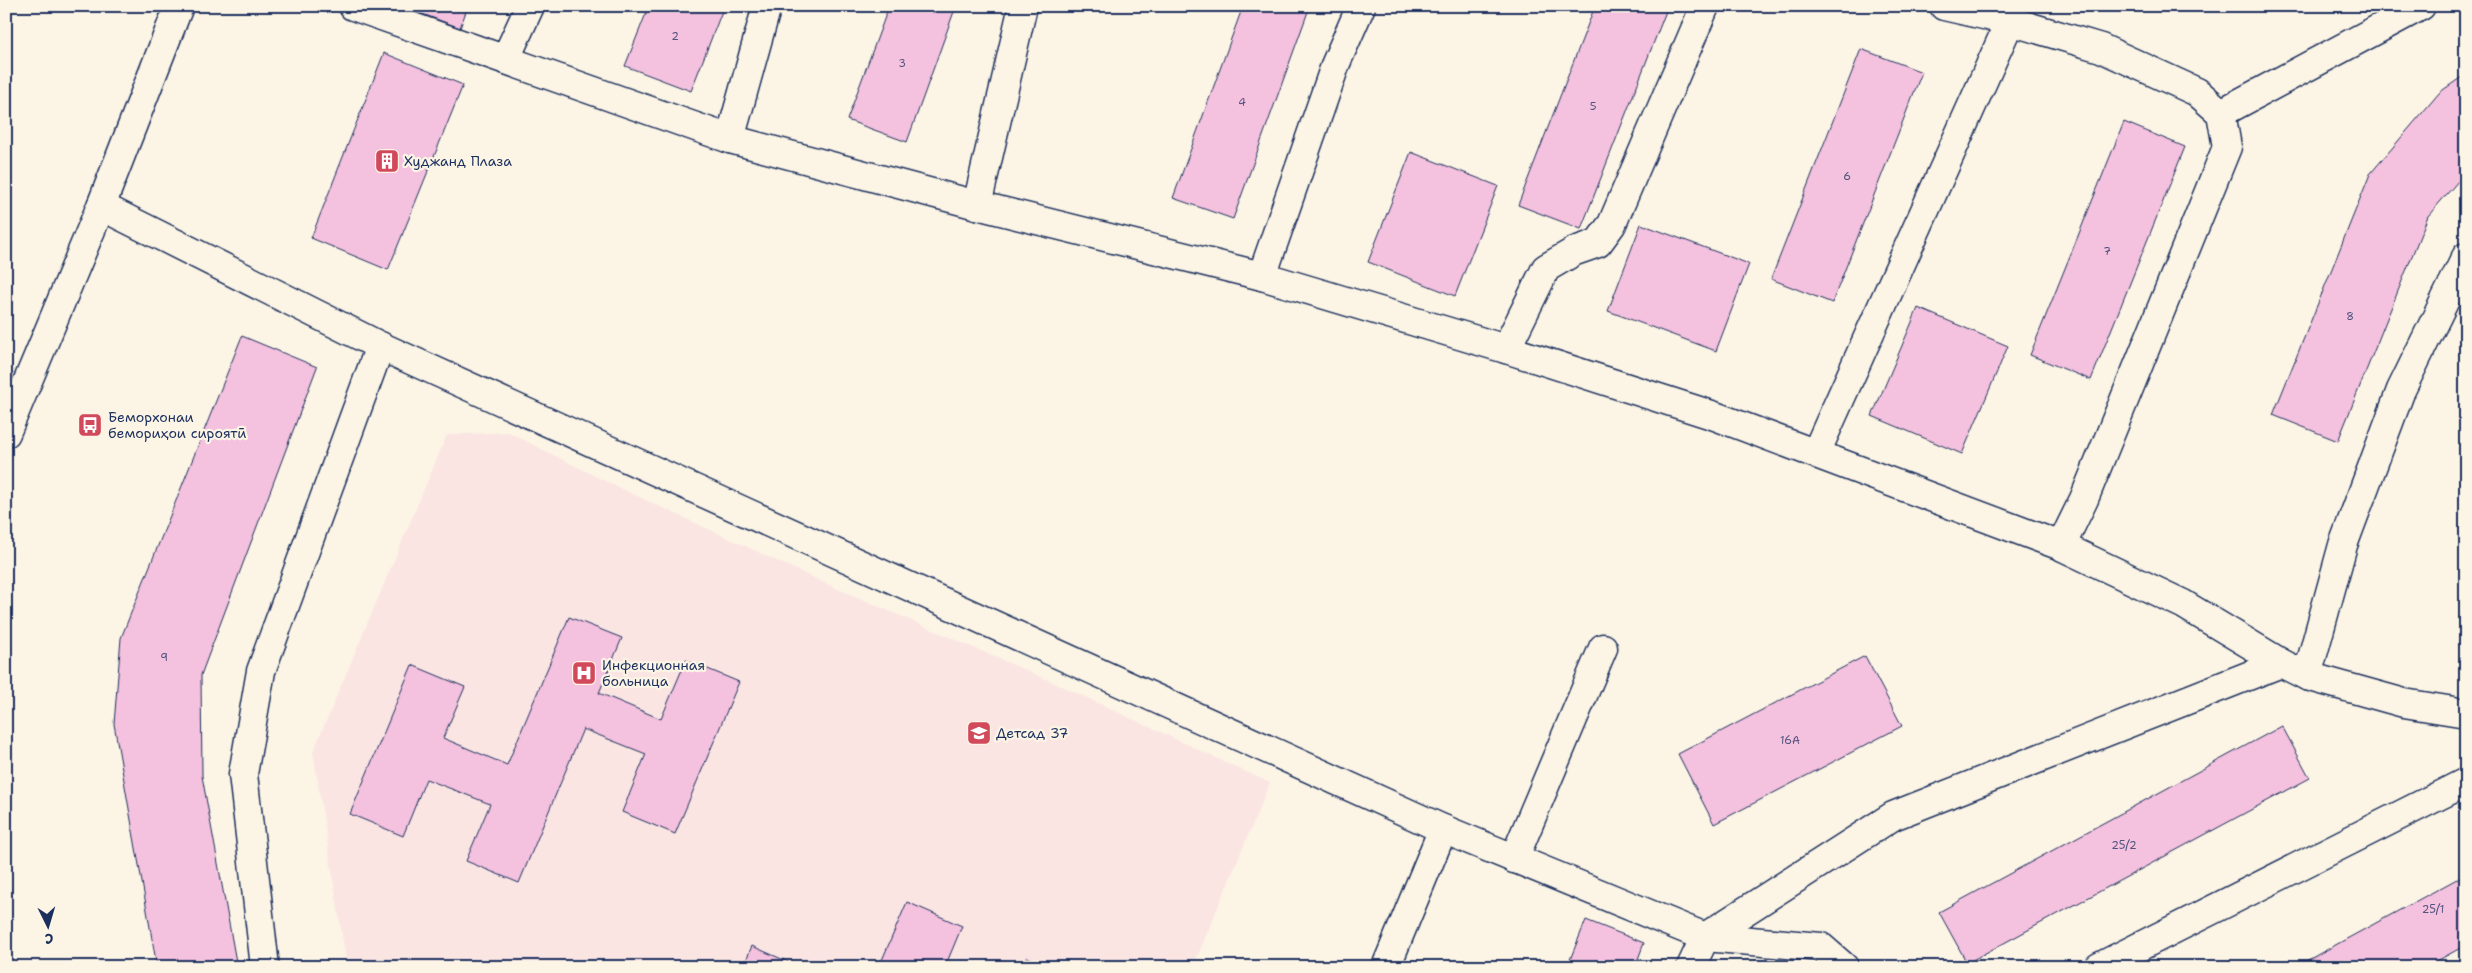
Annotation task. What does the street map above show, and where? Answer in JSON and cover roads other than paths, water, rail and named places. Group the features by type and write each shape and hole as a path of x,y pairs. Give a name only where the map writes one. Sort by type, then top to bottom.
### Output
{"street":[{"path":"6,433 101,206 179,6"},
{"path":"353,6 506,58 730,139 977,205 1262,276 1506,349 1715,416 2061,546 2184,604 2281,663 2307,676 2404,703 2466,713"},
{"path":"506,58 530,6"},
{"path":"730,139 767,6"},
{"path":"977,205 1023,6"},
{"path":"1262,276 1336,63 1361,6"},
{"path":"1506,349 1546,268 1574,251 1598,243 1612,224 1705,6"},
{"path":"1944,6 2010,21 2102,48 2198,92 2221,113 2227,147 2084,499 2061,546"},
{"path":"2221,113 2421,6"},
{"path":"1816,453 2010,21"},
{"path":"101,206 380,346 1443,829 1704,938 1821,947 1844,967"},
{"path":"2307,676 2344,545 2401,390 2466,257"},
{"path":"265,967 243,774 260,681 380,346"},
{"path":"1514,859 1603,648"},
{"path":"1691,967 1704,938 1893,816 2281,663"},
{"path":"2099,967 2466,782"},
{"path":"1386,967 1443,829"}],"place":[{"name":"Худжанд Плаза","path":"387,161"},
{"name":"Беморхонаи бемориҳои сироятӣ","path":"90,425"},
{"name":"Инфекционная больница","path":"584,673"},
{"name":"Детсад 37","path":"979,733"}]}
